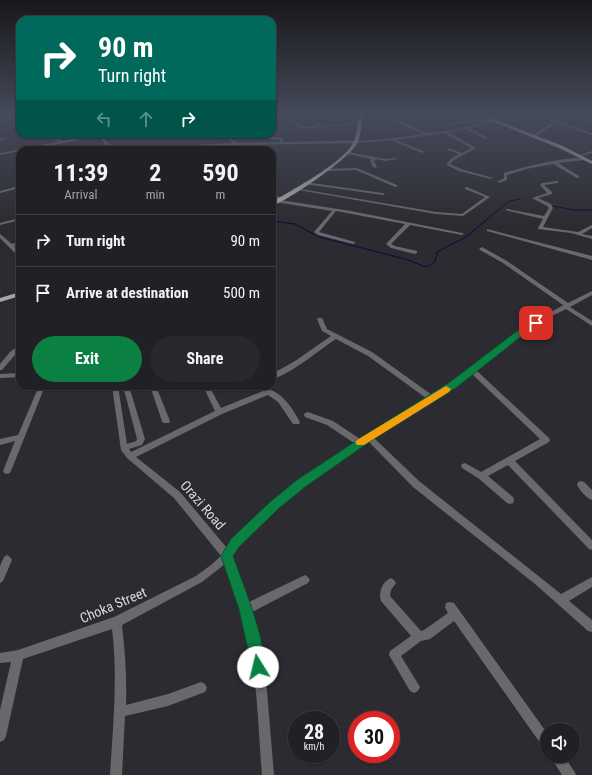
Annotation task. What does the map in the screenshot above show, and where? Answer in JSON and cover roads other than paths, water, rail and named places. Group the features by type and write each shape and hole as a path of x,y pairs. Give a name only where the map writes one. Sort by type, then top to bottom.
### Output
{"main road":[{"path":"276,198 340,157 345,151"},
{"path":"569,151 592,162"},
{"path":"572,151 592,162"},
{"path":"276,198 304,184 348,153"},
{"path":"0,300 16,295"},
{"path":"0,303 16,299"}],"street":[{"path":"0,154 14,151"},
{"path":"454,151 461,154"},
{"path":"467,151 448,162 448,164 460,170 491,178"},
{"path":"581,155 592,152"},
{"path":"348,153 374,159 385,160 396,158"},
{"path":"374,159 372,161 375,167"},
{"path":"499,182 506,179 504,177 506,174 524,169 585,159"},
{"path":"555,163 578,177"},
{"path":"325,170 357,168 396,186"},
{"path":"557,182 543,184 542,185 550,193 534,198 549,205 551,208 540,228 578,234 592,238"},
{"path":"304,184 383,194"},
{"path":"0,192 16,188"},
{"path":"295,189 436,213 463,216 488,197 466,188"},
{"path":"276,199 462,234"},
{"path":"335,210 317,230 317,233 354,243"},
{"path":"507,210 545,218"},
{"path":"0,224 16,220"},
{"path":"409,223 389,241 388,244 393,247 415,252"},
{"path":"578,234 592,226"},
{"path":"489,230 592,258"},
{"path":"0,235 16,251"},
{"path":"11,246 16,244"},
{"path":"482,249 505,262 592,324"},
{"name":"Choka Street","path":"0,658 18,655 116,622 199,579 227,556 235,543 274,505 301,483 364,440 432,399 473,371 520,333 566,306 592,293"},
{"path":"320,319 324,330 370,354 432,399"},
{"path":"276,375 292,367 305,356 335,336"},
{"path":"0,368 16,351"},
{"path":"473,371 546,440 481,476"},
{"path":"0,376 16,375"},
{"path":"7,471 40,390"},
{"name":"Orazi Road","path":"115,390 124,448 130,456 177,495 227,556 246,609 254,642 260,680 268,775"},
{"path":"124,448 139,443 141,439 127,390"},
{"path":"154,390 166,421"},
{"path":"208,390 219,412"},
{"path":"130,456 219,412 264,393 270,392 281,401 296,422"},
{"path":"308,415 330,422 364,440 416,484 561,600 592,627"},
{"path":"0,442 21,437"},
{"path":"509,460 592,546"},
{"path":"465,466 481,476 510,500"},
{"path":"581,485 592,496"},
{"path":"0,578 7,560"},
{"path":"246,609 305,580"},
{"path":"561,600 592,582"},
{"path":"391,583 387,587 385,597 419,636"},
{"path":"414,687 394,655 419,636 426,635 453,611 540,734"},
{"path":"116,622 120,652 120,712 116,775"},
{"path":"0,736 18,655"},
{"path":"120,712 168,700 201,688"},
{"path":"561,763 570,775"}],"waterway":[{"path":"276,222 295,224 319,237 405,259 426,267 435,262 437,252 466,237 509,201 520,199"},
{"path":"552,206 574,210 592,210"}]}
